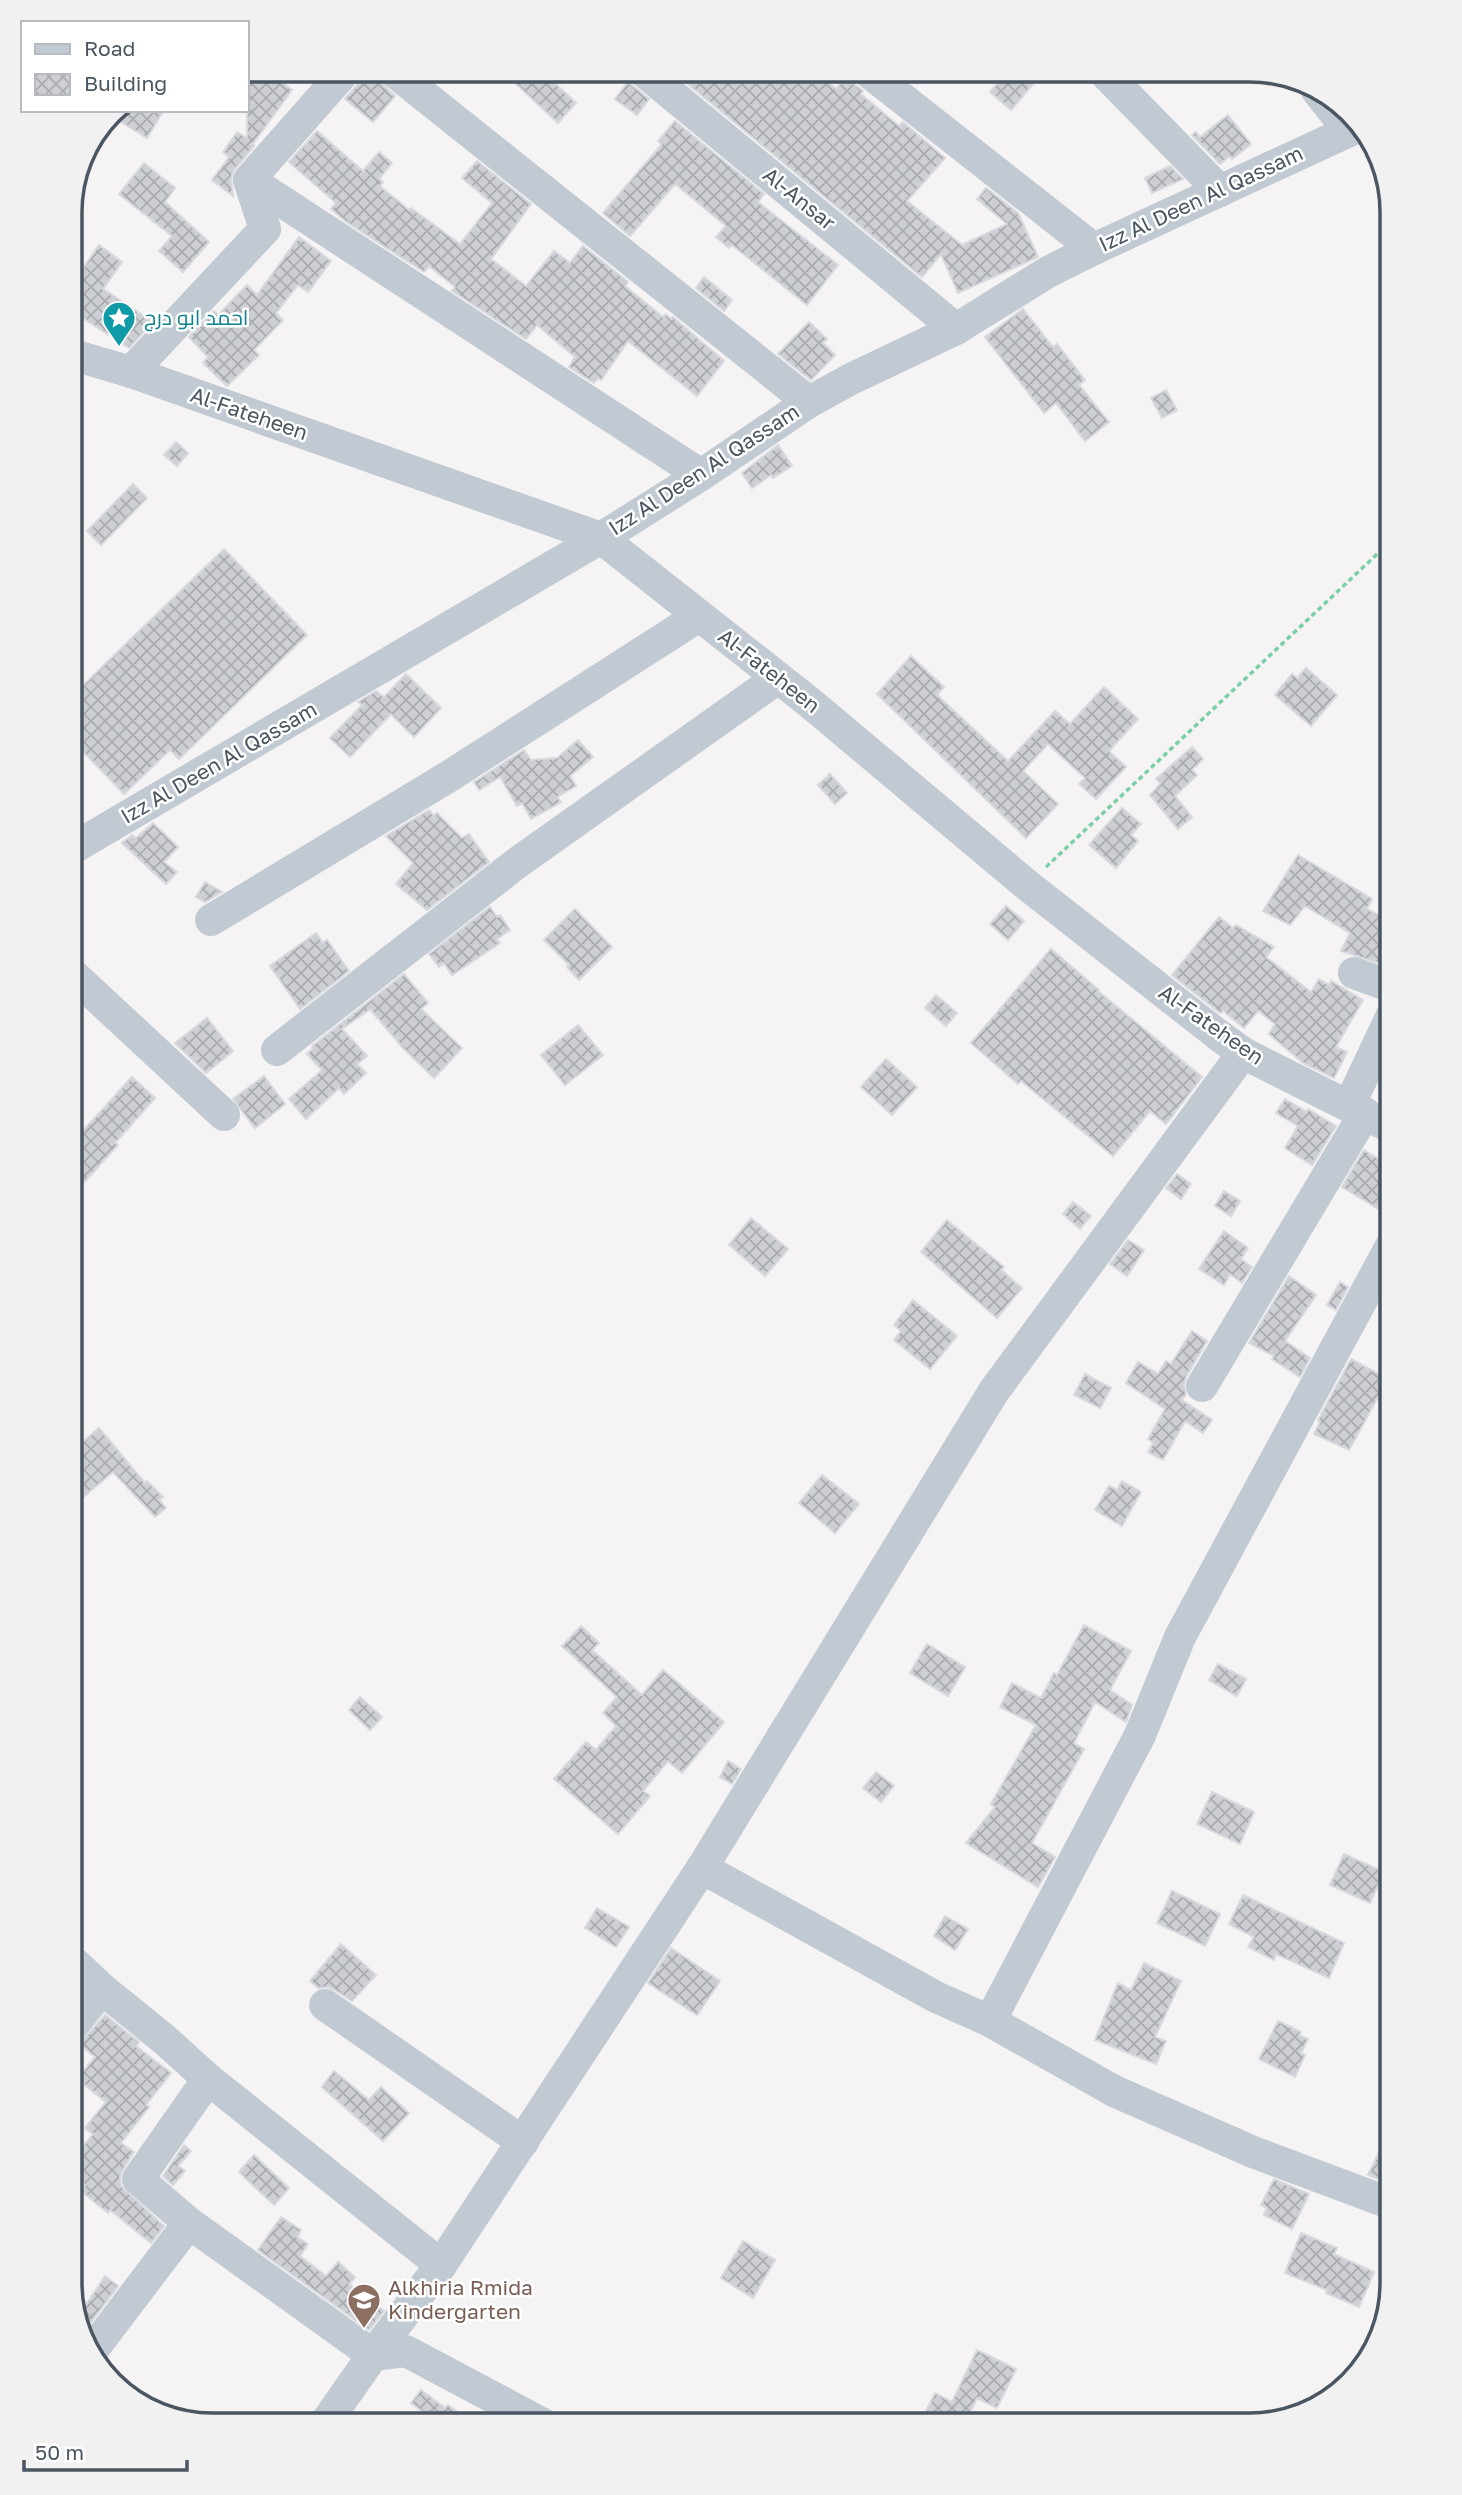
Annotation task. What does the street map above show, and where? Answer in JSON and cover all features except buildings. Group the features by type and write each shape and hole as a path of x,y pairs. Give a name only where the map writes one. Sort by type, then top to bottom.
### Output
{"street":[{"path":"249,180 334,83"},
{"path":"408,83 809,402"},
{"name":"Al-Ansar","path":"658,83 956,329"},
{"path":"883,83 1094,248"},
{"path":"1115,83 1220,191"},
{"name":"Izz Al Deen Al Qassam","path":"83,843 601,538 702,475 809,402 956,329 1048,272 1094,248 1351,130"},
{"path":"131,372 265,229 249,180"},
{"path":"249,180 702,475"},
{"name":"Al-Fateheen","path":"83,358 131,372 601,538 778,678 1027,885 1243,1052 1369,1116"},
{"path":"211,920 448,777 699,616"},
{"path":"277,1050 517,863 778,678"},
{"path":"1354,973 1380,983"},
{"path":"83,984 224,1115"},
{"path":"333,2412 441,2265 702,1868 994,1391 1243,1052"},
{"path":"1202,1386 1369,1116 1380,1067"},
{"path":"990,2021 1140,1735 1180,1637 1380,1266"},
{"path":"702,1868 936,1997 990,2021 1114,2091 1253,2152 1380,2200"},
{"path":"82,1970 208,2079 441,2265"},
{"path":"82,2014 102,1989"},
{"path":"325,2005 523,2142"},
{"path":"208,2079 138,2179 189,2223 373,2355 406,2351 521,2412"},
{"path":"97,2342 189,2223"}],"path":[{"path":"1027,885 1380,551"}],"place":[{"name":"احمد ابو درج","path":"119,348"},
{"name":"Alkhiria Rmida Kindergarten","path":"364,2330"}]}
